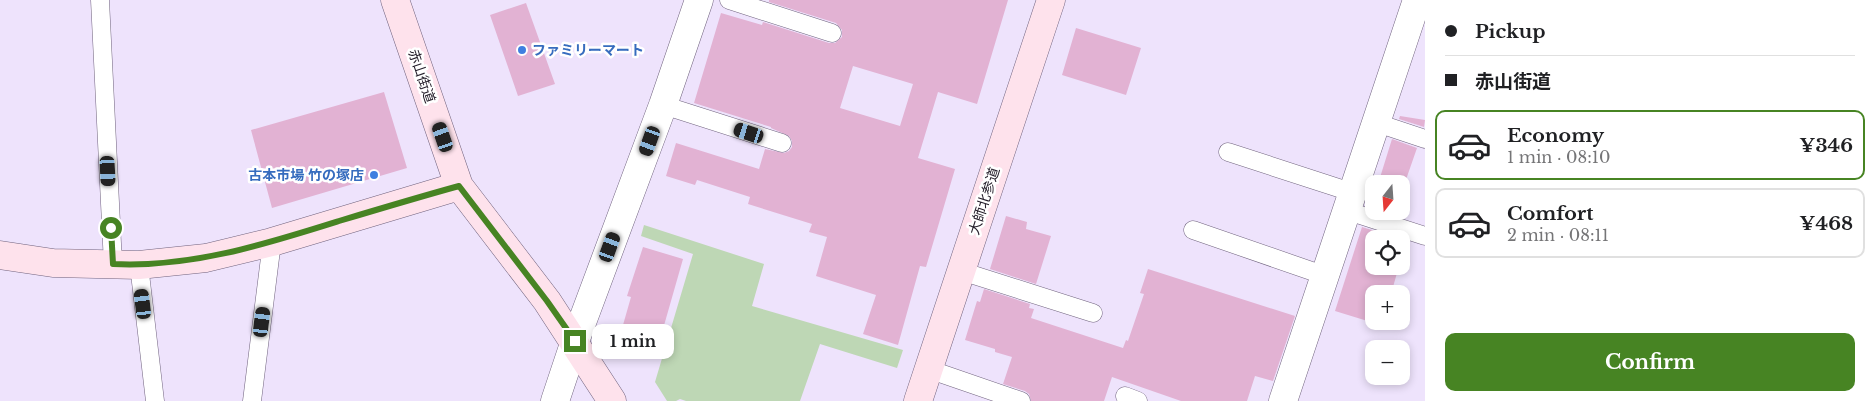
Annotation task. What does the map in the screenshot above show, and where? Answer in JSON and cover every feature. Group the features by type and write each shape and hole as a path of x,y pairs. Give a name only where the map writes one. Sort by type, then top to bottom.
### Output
{"street":[{"name":"赤山街道","path":"395,0 459,186 547,301 575,341 612,401"},
{"path":"555,401 575,341 663,105 699,0"},
{"name":"大師北参道","path":"918,401 1051,0"},
{"path":"1283,401 1418,0"},
{"path":"0,255 53,263 126,264 206,258 272,242 459,186"}],"lane":[{"path":"100,0 126,264 155,401"},
{"path":"729,0 832,33"},
{"path":"663,105 782,143"},
{"path":"1377,123 1425,139"},
{"path":"1228,152 1351,202 1425,236"},
{"path":"1193,230 1326,276"},
{"path":"252,401 272,242"},
{"path":"961,271 1093,313"},
{"path":"928,369 1021,401"}],"green space":[{"path":"644,225 764,264 752,306 903,350 897,368 820,344 800,401 686,401 680,399 667,401 655,382 693,254 641,236"}],"building":[{"path":"769,0 1008,0 977,104 938,92 918,158 955,169 926,267 920,266 898,345 863,334 876,295 816,276 827,237 809,232 812,224 748,204 750,197 697,180 695,185 666,176 676,143 759,169 765,149 784,153 792,147 792,141 789,136 771,127 694,103 721,13 762,25 763,22 829,43 835,43 842,37 842,30 836,23 769,2","holes":["853,66 913,84 900,126 840,108"]},
{"path":"526,3 555,84 518,96 490,15"},
{"path":"1076,28 1141,48 1126,95 1062,75"},
{"path":"384,92 407,168 272,208 251,130"},
{"path":"1400,116 1425,120 1424,127 1399,119"},
{"path":"1392,139 1417,148 1408,175 1381,175"},
{"path":"1006,216 1027,222 1026,229 1051,236 1036,284 990,269"},
{"path":"1362,227 1372,230 1365,230 1365,275 1396,275 1394,285 1365,285 1365,320 1335,311"},
{"path":"643,247 683,259 661,336 623,325 631,297 627,296"},
{"path":"1148,269 1295,316 1273,381 1255,376 1247,401 1181,401 1112,377 1104,401 1031,401 1029,394 1025,391 1003,384 1012,357 995,352 995,349 965,340 977,301 980,302 984,289 1030,304 1029,308 1034,309 1031,318 1123,348 1126,340 1128,341 1144,294 1140,293"}],"place":[{"name":"ファミリーマート","path":"522,50"},
{"name":"古本市場 竹の塚店","path":"374,175"}],"route":[{"path":"111,228 113,264 139,265 206,258 272,242 459,186 547,301 575,341"}]}
